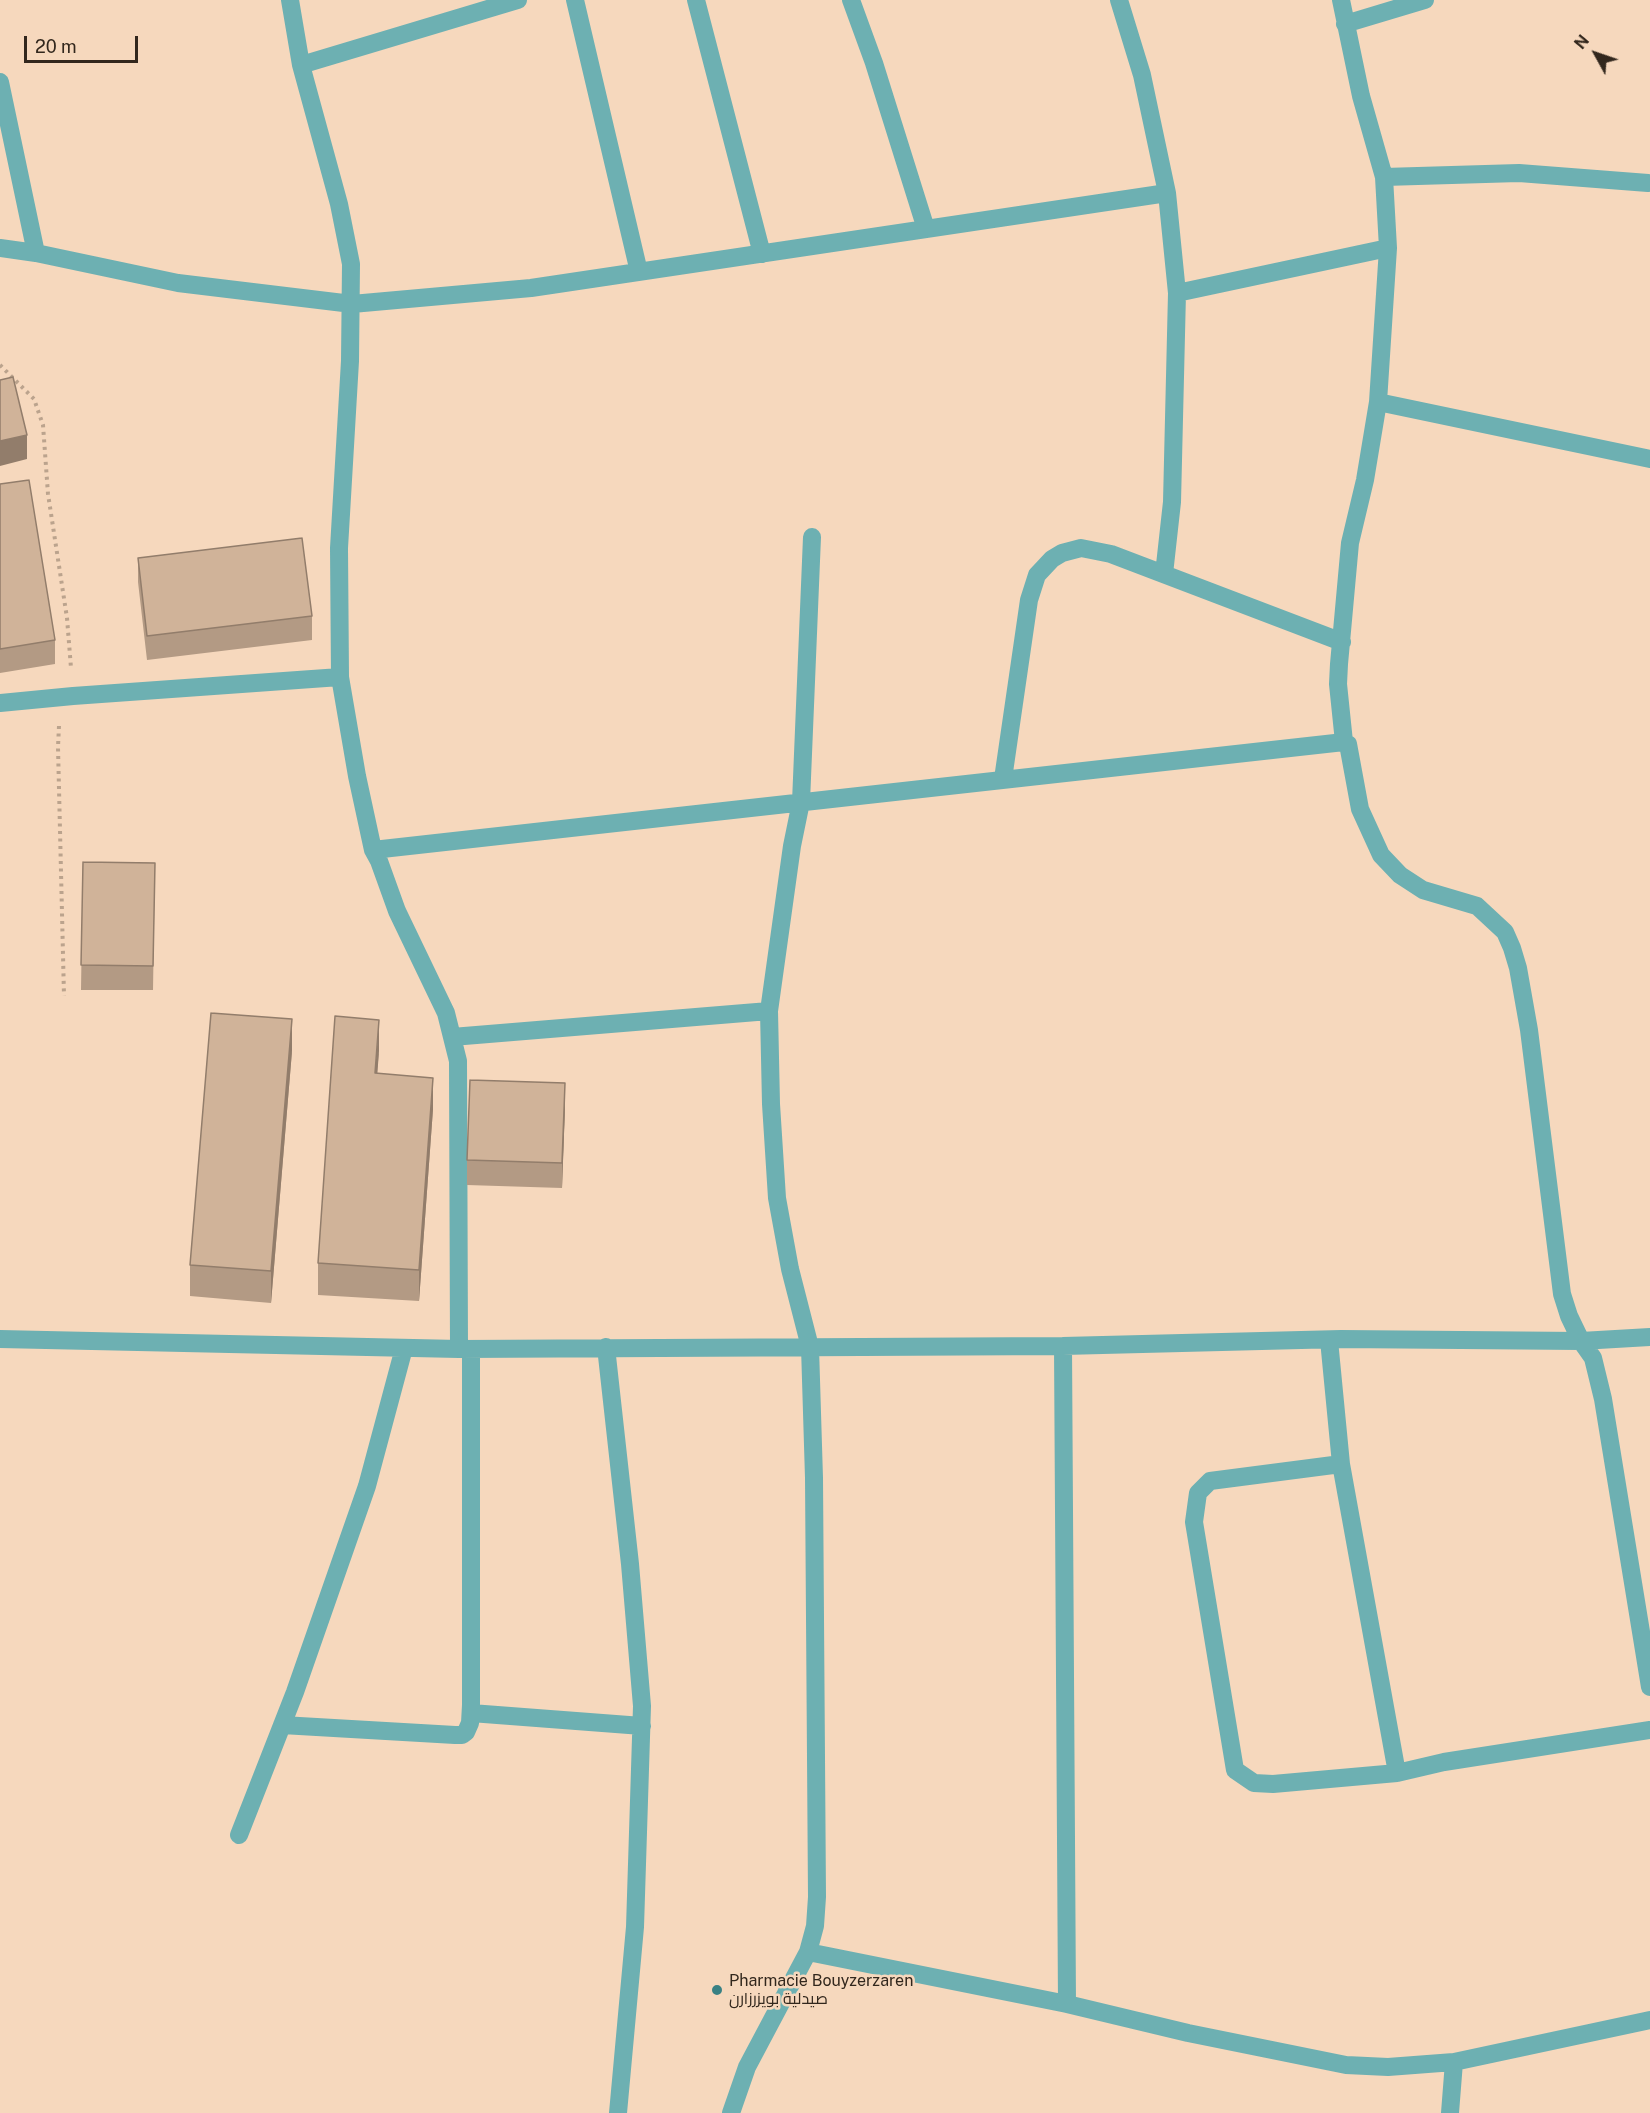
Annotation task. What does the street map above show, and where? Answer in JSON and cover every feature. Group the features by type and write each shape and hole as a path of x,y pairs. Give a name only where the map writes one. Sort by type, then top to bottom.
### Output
{"street":[{"path":"282,1725 462,1735 466,1732 471,1713 458,1061 446,1013 397,911 373,850 357,776 340,677 339,548 348,412 352,304 351,264 339,204 301,65 290,0"},
{"path":"301,65 518,0"},
{"path":"575,0 639,272"},
{"path":"696,0 762,254"},
{"path":"851,0 874,63 926,229"},
{"path":"1119,0 1142,75 1167,193 1177,293 1172,502 1164,574"},
{"path":"1341,0 1361,96 1384,177 1388,249 1378,402 1365,480 1350,543 1338,684 1344,742 1348,744 1360,809 1381,855 1400,875 1423,890 1477,906 1505,932 1512,948 1518,968 1530,1041 1562,1294 1581,1341 1593,1358 1602,1399 1650,1687"},
{"path":"1345,24 1425,0"},
{"path":"0,82 36,253"},
{"path":"1384,177 1519,173 1648,183"},
{"path":"0,248 36,253 178,283 352,304 531,288 1167,193"},
{"path":"1177,293 1388,249"},
{"path":"1378,402 1650,459"},
{"path":"731,2113 747,2067 808,1952 817,1897 814,1478 810,1347 790,1269 777,1198 771,1104 769,1011 790,856 801,802 812,537"},
{"path":"1004,779 1029,600 1037,575 1052,559 1062,553 1081,548 1111,554 1342,642"},
{"path":"0,703 340,677"},
{"path":"373,850 1344,742"},
{"path":"452,1037 769,1011"},
{"path":"0,1338 465,1349 1064,1346 1341,1339 1581,1341 1650,1337"},
{"path":"1329,1340 1341,1464 1397,1773"},
{"path":"1064,1346 1066,2004"},
{"path":"606,1347 630,1564 642,1706 635,1927 618,2113"},
{"path":"239,1835 282,1725 367,1486 404,1348"},
{"path":"1341,1464 1210,1481 1198,1493 1194,1522 1235,1770 1254,1783 1273,1784 1397,1773 1444,1762 1650,1730"},
{"path":"471,1713 642,1726"},
{"path":"808,1952 1066,2004 1188,2033 1346,2065 1388,2067 1454,2062 1650,2020"},
{"path":"1450,2113 1454,2062"}],"path":[{"path":"0,365 34,399 43,425 48,494 67,618 72,696 60,721 58,747 64,996"}],"building":[{"path":"13,377 27,435 0,441 0,380"},
{"path":"29,480 55,640 0,649 0,484"},
{"path":"302,538 312,616 147,636 138,558"},
{"path":"83,862 155,863 153,966 81,965"},
{"path":"211,1013 292,1019 271,1271 190,1265"},
{"path":"335,1016 379,1020 375,1073 433,1078 419,1270 318,1263"},
{"path":"470,1080 565,1083 562,1163 467,1160"}],"place":[{"name":"Pharmacie Bouyzerzaren صيدلية بويزرزارن","path":"717,1990"}]}
